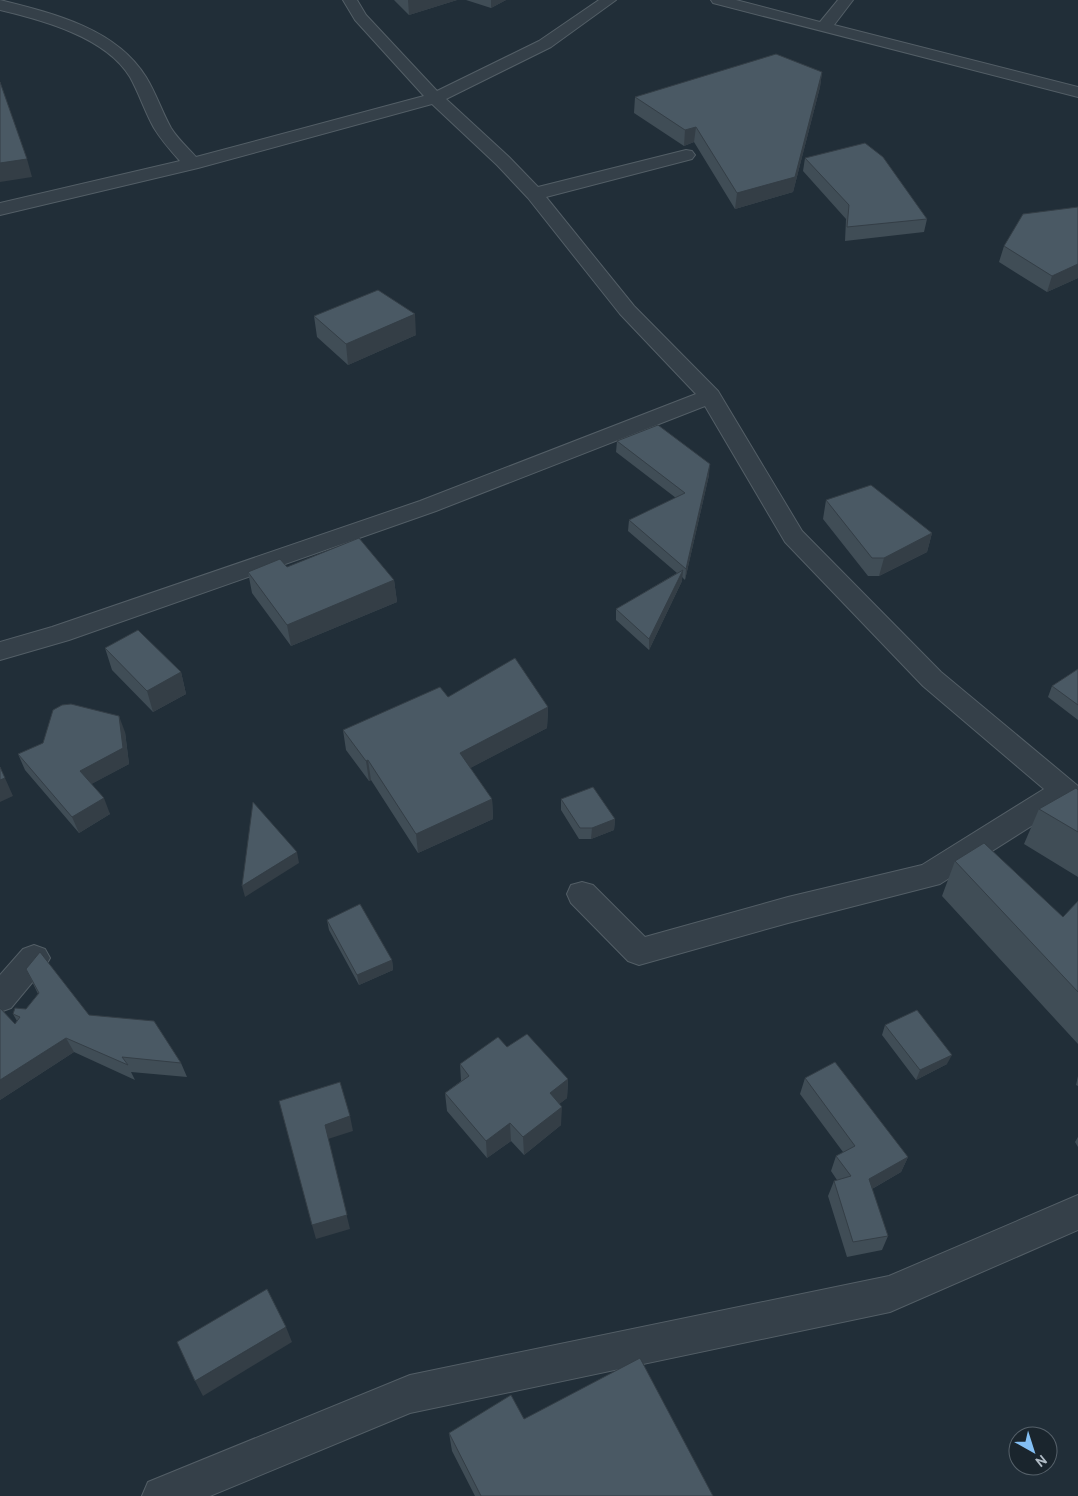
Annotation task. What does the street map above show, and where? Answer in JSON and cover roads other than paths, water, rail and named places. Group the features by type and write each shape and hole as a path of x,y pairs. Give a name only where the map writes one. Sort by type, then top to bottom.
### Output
{"street":[{"path":"350,0 360,17 435,98 503,161 534,194 627,310 710,396 793,536 932,679 1071,797 930,875 788,910 639,952 582,894"},
{"path":"0,209 192,164 435,98 545,44 609,0"},
{"path":"718,0 1078,92"},
{"path":"824,27 846,0"},
{"path":"0,5 24,11 69,27 110,46 120,54 132,68 146,92 167,135 192,164"},
{"path":"534,194 686,156"},
{"path":"0,651 60,634 428,506 710,396"},
{"path":"0,998 34,958"},
{"path":"162,1496 410,1394 890,1294 1078,1212"}]}
